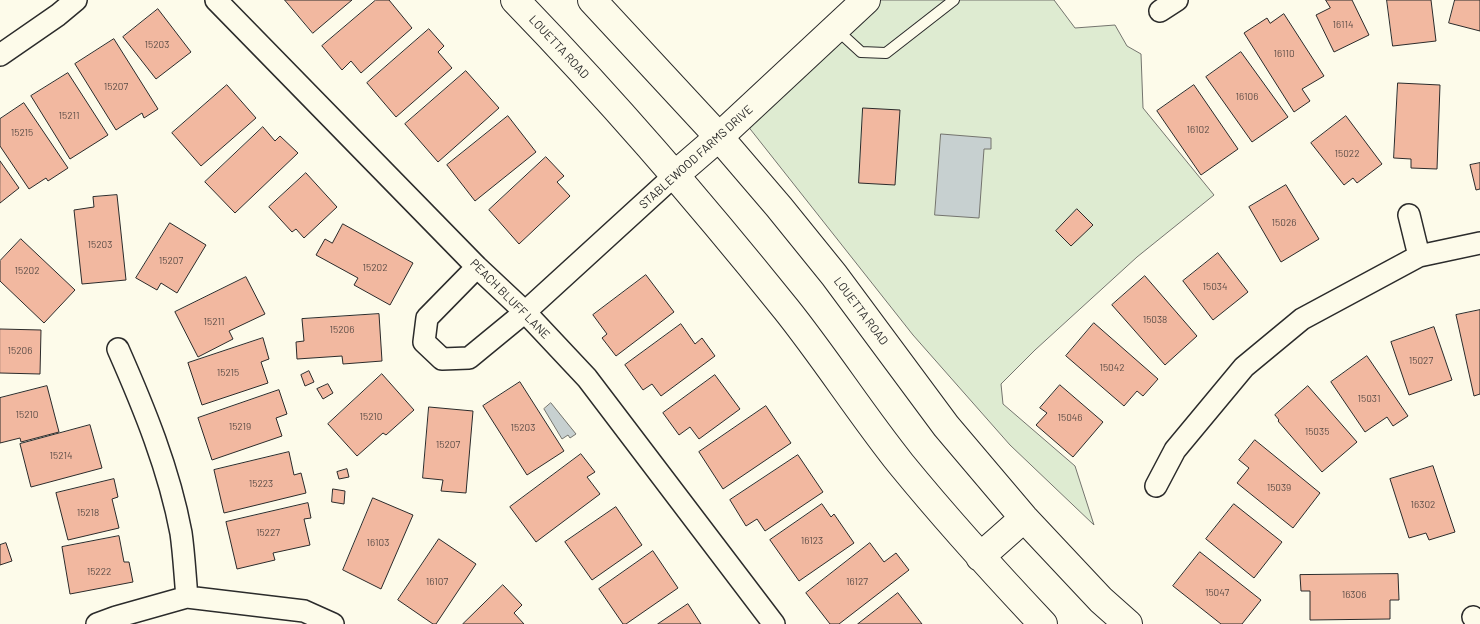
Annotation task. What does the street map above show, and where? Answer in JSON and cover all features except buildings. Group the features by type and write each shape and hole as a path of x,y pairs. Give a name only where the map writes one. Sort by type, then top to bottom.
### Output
{"main road":[{"name":"LOUETTA ROAD","path":"515,0 675,175 788,311 900,463 980,557 1043,624"},
{"name":"LOUETTA ROAD","path":"592,0 719,137 834,275 946,426 1024,518 1101,600 1128,624"},
{"name":"STABLEWOOD FARMS DRIVE","path":"675,175 719,137 866,0"},
{"path":"980,557 1024,518"}],"street":[{"path":"0,55 58,15 76,0"},
{"name":"PEACH BLUFF LANE","path":"216,0 477,266 525,312 587,378 774,624"},
{"name":"STABLEWOOD FARMS DRIVE","path":"477,266 426,318 424,342 442,360 469,358 525,312 675,175"},
{"path":"1409,215 1420,256"},
{"path":"1156,486 1175,450 1244,367 1302,319 1420,256 1480,243"},
{"path":"118,349 143,408 164,466 181,533 187,597"},
{"path":"98,624 187,597 304,612 333,624"}],"lane":[{"path":"836,28 861,52 886,53 954,0"}],"green space":[{"path":"878,0 1054,0 1075,28 1115,25 1127,46 1141,54 1143,108 1214,195 1137,257 1035,350 1001,384 1003,404 1075,466 1094,525 1010,445 913,335 747,125"}],"shaded area":[{"path":"941,134 991,138 991,149 984,149 979,218 935,215"},
{"path":"551,403 576,434 570,438 568,435 562,439 544,409"}]}
